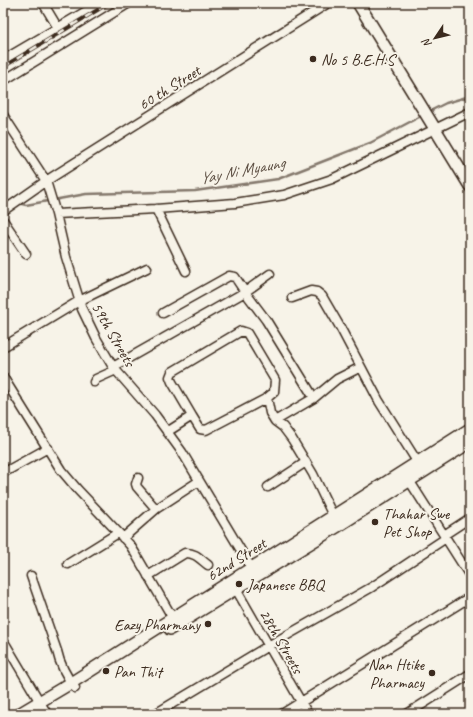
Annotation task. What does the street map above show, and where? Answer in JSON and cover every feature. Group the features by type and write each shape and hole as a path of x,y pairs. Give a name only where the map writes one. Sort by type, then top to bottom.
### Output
{"main road":[{"path":"358,3 470,186"},
{"name":"62nd Street","path":"34,714 73,686 175,621 338,526 407,476 418,463 470,429"},
{"name":"62nd Street","path":"233,586 252,569 333,516 470,442"},
{"name":"62nd Street","path":"19,714 43,708"}],"street":[{"path":"43,3 58,28"},
{"path":"3,81 128,3"},
{"name":"60 th Street","path":"6,209 25,194 328,3"},
{"path":"3,60 97,4"},
{"path":"56,214 235,203 284,195 332,179 433,126 470,112"},
{"name":"59th Streets","path":"6,120 46,181 82,310 96,338 114,368 155,415 182,452 252,569"},
{"path":"156,209 186,271"},
{"path":"3,220 26,254"},
{"path":"3,347 80,301 147,268"},
{"path":"94,382 96,379 114,368 245,292 270,274"},
{"path":"163,313 229,276 235,277 266,320 314,398"},
{"path":"292,298 311,291 317,292 322,296 378,401 418,463"},
{"path":"242,330 247,333 275,380 274,392 267,398 206,430 200,429 170,377 172,372 242,330"},
{"path":"275,421 314,398 337,379 360,367"},
{"path":"3,377 68,478 121,535 135,553 175,621"},
{"path":"267,398 270,413 275,421 283,427 292,439 306,462 338,526"},
{"path":"167,432 192,416"},
{"path":"3,473 48,448"},
{"path":"268,487 306,462"},
{"path":"407,476 470,576"},
{"path":"138,478 136,484 137,486 156,509"},
{"path":"68,564 121,535 156,509 199,481"},
{"path":"155,714 268,646 372,587 470,518"},
{"path":"148,576 185,553 190,553 208,565"},
{"path":"31,576 57,651 59,661 73,686"},
{"name":"28th Streets","path":"233,586 308,714"},
{"path":"282,714 470,597"},
{"path":"3,640 43,708"},
{"path":"407,714 470,674"}],"waterway":[{"name":"Yay Ni Myaung","path":"428,112 446,103 470,96"},
{"name":"Yay Ni Myaung","path":"18,203 26,205 86,194 195,191 278,179 370,143 423,115"},
{"name":"Yay Ni Myaung","path":"3,201 11,202"}],"railway":[{"path":"3,67 109,3"}],"place":[{"name":"No 5 B.E.H.S","path":"313,59"},
{"name":"Thahar Swe Pet Shop","path":"375,522"},
{"name":"Japanese BBQ","path":"239,584"},
{"name":"Eazy Pharmany","path":"208,624"},
{"name":"Pan Thit","path":"106,671"},
{"name":"Nan Htike Pharmacy","path":"432,673"}]}
